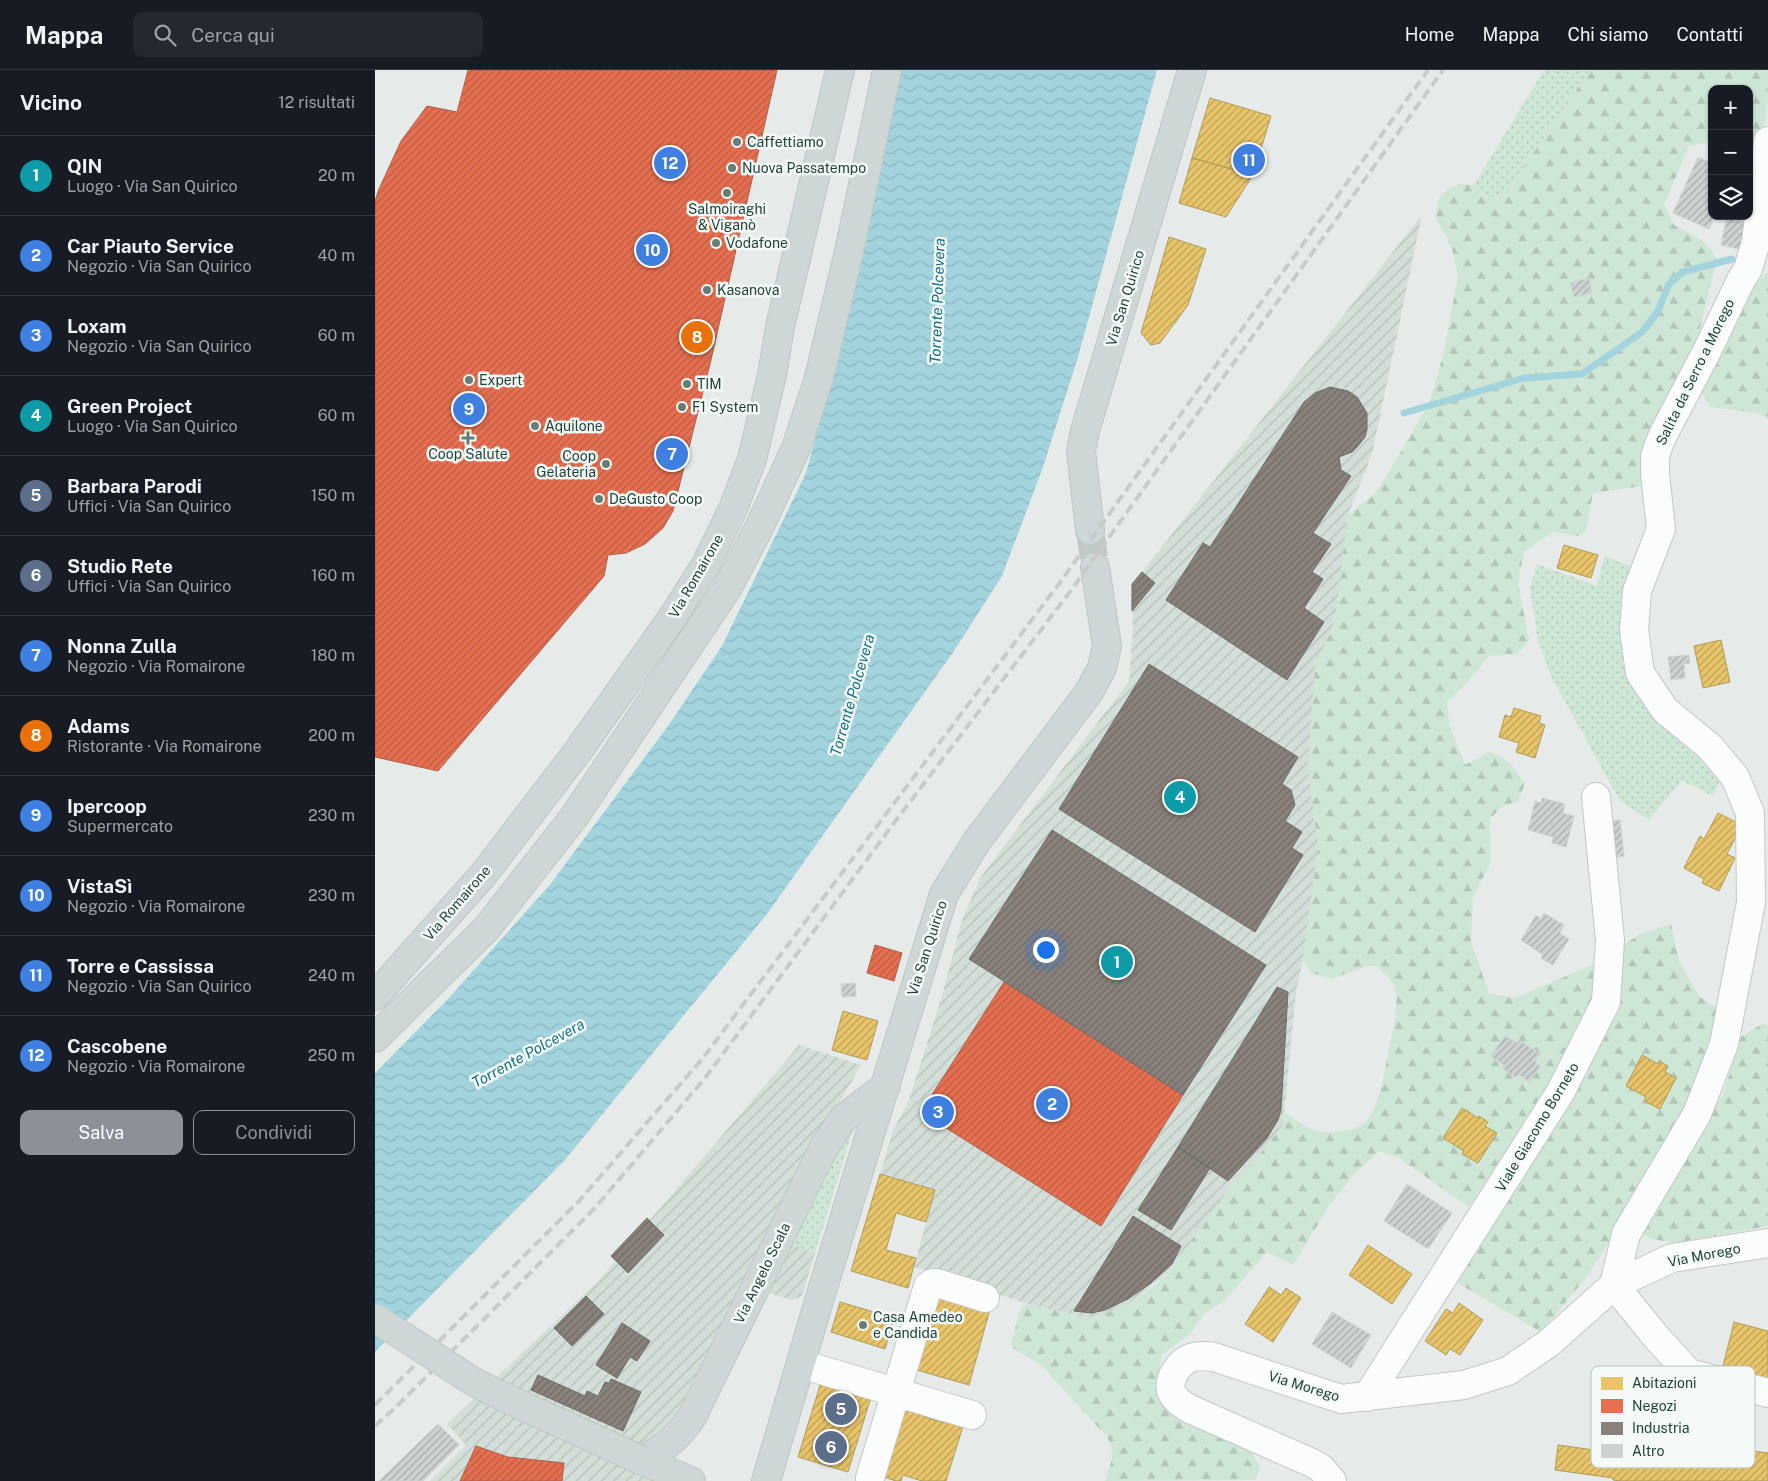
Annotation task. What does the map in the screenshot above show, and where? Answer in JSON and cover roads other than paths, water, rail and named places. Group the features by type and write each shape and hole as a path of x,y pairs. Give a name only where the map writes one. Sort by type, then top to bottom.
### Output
{"main road":[{"name":"Via Romairone","path":"375,996 489,867 578,751 672,618 705,566 733,509 752,458 771,383 780,327 839,70"},
{"path":"375,1038 487,929 574,817 727,589 759,528 796,448 819,378 850,247 887,70"},
{"name":"Via San Quirico","path":"1090,530 1081,451 1085,432 1192,70"},
{"name":"Via San Quirico","path":"768,1480 801,1364 944,894 977,841 1089,692 1102,668 1107,646 1095,567"},
{"name":"Via Angelo Scala","path":"647,1470 662,1450 684,1429 692,1417 824,1147 843,1119 886,1086"},
{"path":"375,1318 475,1382 647,1470 691,1481"}],"street":[{"name":"Salita da Serro a Morego","path":"1614,1285 1626,1234 1697,1114 1724,1044 1751,902 1750,813 1735,777 1710,746 1665,710 1640,672 1634,630 1637,590 1661,529 1655,457 1659,444 1748,269 1756,242 1768,141"},
{"name":"Viale Giacomo Borneto","path":"1367,1397 1560,1093 1606,1002 1610,940 1596,797"},
{"name":"Via Morego","path":"1332,1481 1321,1468 1312,1463 1190,1409 1179,1402 1171,1390 1171,1382 1176,1371 1190,1358 1214,1357 1341,1399 1464,1385 1508,1371 1549,1344 1614,1285 1672,1258 1768,1242"},
{"path":"870,1478 928,1286 932,1283 937,1283 985,1298"},
{"path":"1614,1285 1683,1366"},
{"path":"801,1364 972,1415"},
{"path":"1755,1390 1768,1393"}],"water":[{"name":"Torrente Polcevera","path":"901,70 1157,70 1078,357 1042,470 1002,576 954,651 767,914 564,1161 375,1352 375,1073 446,1001 549,886 668,726 722,646 806,473 851,304"}],"waterway":[{"path":"1404,413 1524,378 1582,374 1642,332 1657,313 1669,284 1683,272 1732,259"}],"tunnel":[{"path":"1090,530 1095,567"}],"railway":[{"path":"375,1405 579,1201 703,1058 1061,581 1428,70"},
{"path":"375,1426 594,1209 705,1078 900,815 1072,589 1443,70"}],"place":[{"name":"Caffettiamo","path":"737,142"},
{"name":"Torre e Cassissa","path":"1249,160"},
{"name":"Cascobene","path":"670,163"},
{"name":"Nuova Passatempo","path":"732,168"},
{"name":"Salmoiraghi & Viganò","path":"727,193"},
{"name":"Vodafone","path":"716,243"},
{"name":"VistaSì","path":"652,250"},
{"name":"Kasanova","path":"707,290"},
{"name":"Adams","path":"697,337"},
{"name":"Expert","path":"469,380"},
{"name":"TIM","path":"687,384"},
{"name":"F1 System","path":"682,407"},
{"name":"Ipercoop","path":"469,409"},
{"name":"Aquilone","path":"535,426"},
{"name":"Coop Salute","path":"468,438"},
{"name":"Nonna Zulla","path":"672,454"},
{"name":"Coop Gelateria","path":"606,464"},
{"name":"DeGusto Coop","path":"599,499"},
{"name":"Green Project","path":"1180,797"},
{"name":"QIN","path":"1117,962"},
{"name":"Car Piauto Service","path":"1052,1104"},
{"name":"Loxam","path":"938,1112"},
{"name":"Casa Amedeo e Candida","path":"863,1325"},
{"name":"Barbara Parodi","path":"841,1409"},
{"name":"Studio Rete","path":"831,1447"}]}
